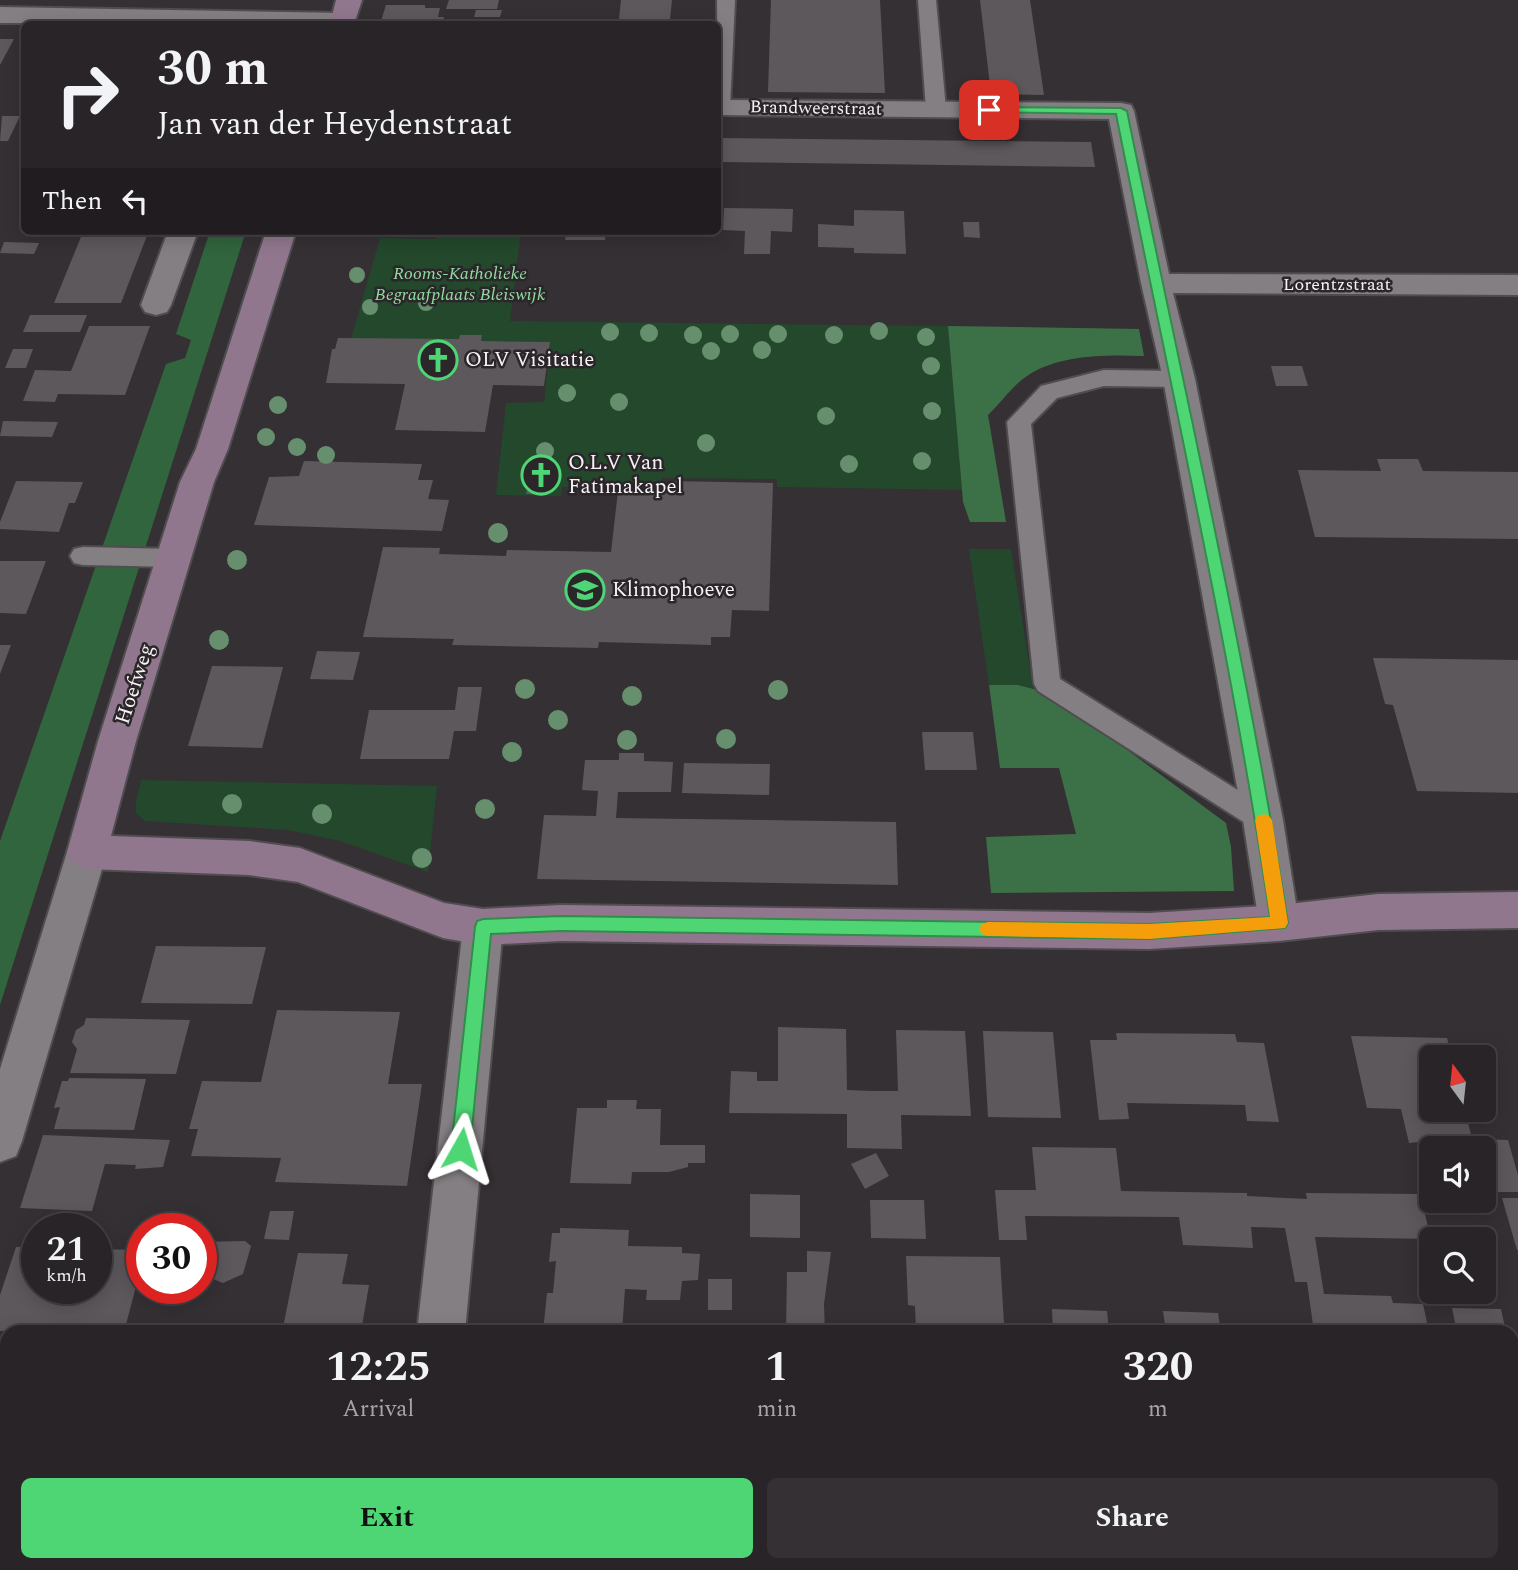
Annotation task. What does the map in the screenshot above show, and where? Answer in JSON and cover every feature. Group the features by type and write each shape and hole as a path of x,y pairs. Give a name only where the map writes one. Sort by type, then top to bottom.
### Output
{"street":[{"path":"0,15 345,15"},
{"name":"Brandweerstraat","path":"721,107 1121,111 1156,283"},
{"path":"156,305 182,235"},
{"name":"Hoefweg","path":"0,1141 87,852 164,558 212,449 280,235"},
{"path":"1156,283 1179,379 1264,820 1279,923"},
{"name":"Lorentzstraat","path":"1156,283 1518,285"},
{"path":"87,852 249,858 300,865 443,920 483,927 561,923 1149,931 1279,923 1378,912 1518,910"},
{"path":"442,1325 483,927"}],"lane":[{"name":"Brandweerstraat","path":"721,89 726,0"},
{"path":"927,0 936,110"},
{"path":"1179,379 1104,378 1049,392 1019,422 1047,684 1264,820"},
{"path":"83,556 164,558"}],"green space":[{"name":"Rooms-Katholieke Begraafplaats Bleiswijk","path":"436,235 521,235 510,321 948,326 962,490 777,487 777,479 662,478 661,488 562,487 561,496 496,495 506,403 544,402 550,342 481,341 482,335 461,335 459,339 351,339 380,238 435,239"},
{"path":"969,549 1011,549 1033,689 1018,685 989,685"},
{"path":"141,780 437,786 428,872 340,841 288,830 145,821 136,813"}],"shaded area":[{"path":"209,235 245,235 0,1005 0,841 166,364 185,358 191,340 176,334"},
{"path":"948,326 1139,329 1144,356 1084,357 1054,363 1027,376 988,415 1006,522 970,522 963,502"},
{"path":"989,685 1018,685 1045,692 1226,823 1231,847 1234,891 991,893 986,837 1076,834 1059,768 1000,768"}],"building":[{"path":"449,0 499,0 497,9 446,9"},
{"path":"621,0 672,0 670,19 619,19"},
{"path":"771,0 880,0 885,93 768,92"},
{"path":"980,0 1030,0 1044,95 991,94"},
{"path":"386,5 425,5 425,8 440,8 438,17 444,17 443,21 381,21"},
{"path":"476,10 502,10 500,17 474,17"},
{"path":"0,39 14,39 0,65"},
{"path":"2,116 20,116 8,141 0,141"},
{"path":"721,138 1091,142 1095,167 721,162"},
{"path":"724,208 793,209 792,232 771,231 770,254 744,254 745,231 723,230"},
{"path":"854,210 904,211 906,254 854,253 854,248 818,247 818,224 854,226"},
{"path":"963,222 979,222 980,238 964,237"},
{"path":"82,235 147,235 121,303 54,303"},
{"path":"566,235 606,235 605,240 565,240"},
{"path":"4,242 39,243 34,254 0,253"},
{"path":"30,315 87,315 80,332 23,332"},
{"path":"89,326 150,326 125,395 58,394 55,402 23,401 35,370 71,371"},
{"name":"OLV Visitatie","path":"460,335 482,335 481,341 550,342 544,386 493,385 485,432 395,430 405,384 326,383 332,349 335,349 338,338 459,339"},
{"path":"13,349 33,349 26,368 5,368"},
{"path":"1271,366 1302,366 1308,386 1276,386"},
{"path":"3,421 58,422 52,437 0,436"},
{"path":"1377,459 1418,459 1423,471 1518,472 1518,539 1315,537 1298,470 1381,471"},
{"path":"304,461 422,464 418,480 433,480 428,499 449,500 442,531 254,525 269,477 299,476"},
{"path":"531,466 553,467 551,478 529,478"},
{"path":"16,481 83,482 75,503 69,503 59,532 0,529 0,522"},
{"path":"670,481 773,483 769,611 732,610 730,637 711,637 711,645 599,642 598,648 452,645 454,639 363,637 383,547 440,548 439,554 506,556 507,550 611,552 618,491 669,492"},
{"path":"528,484 549,484 547,495 526,494"},
{"path":"0,561 46,561 26,614 0,613"},
{"path":"0,645 11,645 0,674"},
{"path":"317,651 360,652 353,680 310,679"},
{"path":"1373,658 1518,660 1518,793 1417,791 1393,705 1385,704"},
{"path":"212,666 283,667 262,748 188,746"},
{"path":"458,687 482,687 476,731 454,731 449,759 360,759 369,710 455,710"},
{"path":"922,732 973,732 977,770 925,770"},
{"path":"619,753 644,753 644,761 673,762 671,792 618,792 616,818 896,822 898,885 537,879 544,815 596,816 598,791 582,790 585,760 619,760"},
{"path":"684,763 770,764 769,795 682,793"},
{"path":"156,946 266,947 252,1004 141,1003"},
{"path":"277,1010 400,1012 388,1084 422,1084 407,1186 275,1182 281,1158 191,1156 198,1129 189,1129 202,1081 261,1082"},
{"path":"86,1018 190,1020 176,1074 70,1073 77,1049 72,1042 76,1030 84,1025"},
{"path":"778,1027 846,1029 847,1090 873,1091 898,1091 896,1030 965,1031 971,1116 901,1115 902,1149 847,1148 847,1114 729,1113 731,1071 757,1072 757,1081 778,1081"},
{"path":"983,1031 1053,1032 1061,1118 988,1117"},
{"path":"1116,1033 1235,1034 1237,1042 1264,1043 1279,1122 1247,1121 1245,1105 1127,1103 1129,1119 1099,1120 1090,1040 1117,1040"},
{"path":"1351,1036 1447,1038 1449,1045 1419,1045 1419,1122 1468,1122 1471,1136 1419,1136 1419,1147 1418,1142 1409,1143 1401,1109 1367,1108"},
{"path":"69,1078 146,1079 134,1130 54,1129 60,1107 54,1108 62,1081 68,1081"},
{"path":"607,1100 637,1100 636,1109 661,1109 660,1145 705,1145 705,1163 688,1163 688,1167 669,1172 632,1172 631,1184 570,1183 577,1108 607,1108"},
{"path":"43,1135 170,1140 163,1167 135,1169 136,1165 105,1164 92,1211 20,1208"},
{"path":"1496,1140 1508,1140 1518,1175 1518,1192 1496,1192"},
{"path":"1032,1147 1116,1148 1121,1191 1247,1193 1247,1196 1307,1199 1306,1193 1419,1194 1419,1213 1425,1213 1428,1227 1419,1227 1419,1239 1315,1237 1324,1294 1391,1296 1393,1303 1423,1304 1428,1325 1313,1325 1307,1282 1295,1282 1285,1228 1251,1227 1253,1248 1183,1245 1179,1217 1025,1216 1027,1240 999,1240 995,1190 1036,1190"},
{"path":"876,1153 889,1176 865,1189 851,1164"},
{"path":"750,1194 800,1195 800,1238 750,1237"},
{"path":"1502,1198 1518,1198 1518,1250 1517,1250"},
{"path":"870,1200 924,1200 926,1239 871,1238"},
{"path":"270,1211 294,1211 289,1240 264,1239"},
{"path":"560,1228 629,1230 628,1246 682,1247 682,1253 700,1254 698,1280 682,1281 680,1300 646,1300 647,1290 625,1289 622,1325 544,1325 547,1293 553,1293 556,1261 549,1262 552,1233 560,1233"},
{"path":"245,1241 251,1246 243,1274 223,1283 217,1281 217,1242"},
{"path":"16,1247 21,1247 21,1304 112,1304 112,1249 126,1250 126,1304 131,1304 126,1325 0,1325 0,1295"},
{"path":"807,1251 831,1252 824,1304 825,1325 786,1325 787,1272 807,1272"},
{"path":"298,1253 348,1254 342,1284 369,1285 362,1325 283,1325"},
{"path":"906,1256 1000,1257 1004,1323 916,1325 915,1306 908,1305"},
{"path":"708,1279 732,1279 732,1310 708,1310"},
{"path":"1452,1308 1501,1309 1504,1325 1456,1325"},
{"path":"1052,1309 1107,1311 1108,1325 1053,1325"},
{"path":"1163,1311 1218,1313 1220,1325 1165,1325"}],"slow traffic":[{"path":"988,929 1149,931 1279,923 1264,820"}],"place":[{"name":"OLV Visitatie","path":"438,360"},
{"name":"O.L.V Van Fatimakapel","path":"541,475"},
{"name":"Klimophoeve","path":"585,590"}],"route":[{"path":"461,1149 483,927 561,923 1149,931 1279,923 1264,820 1179,379 1156,283 1121,111 989,110"}]}
